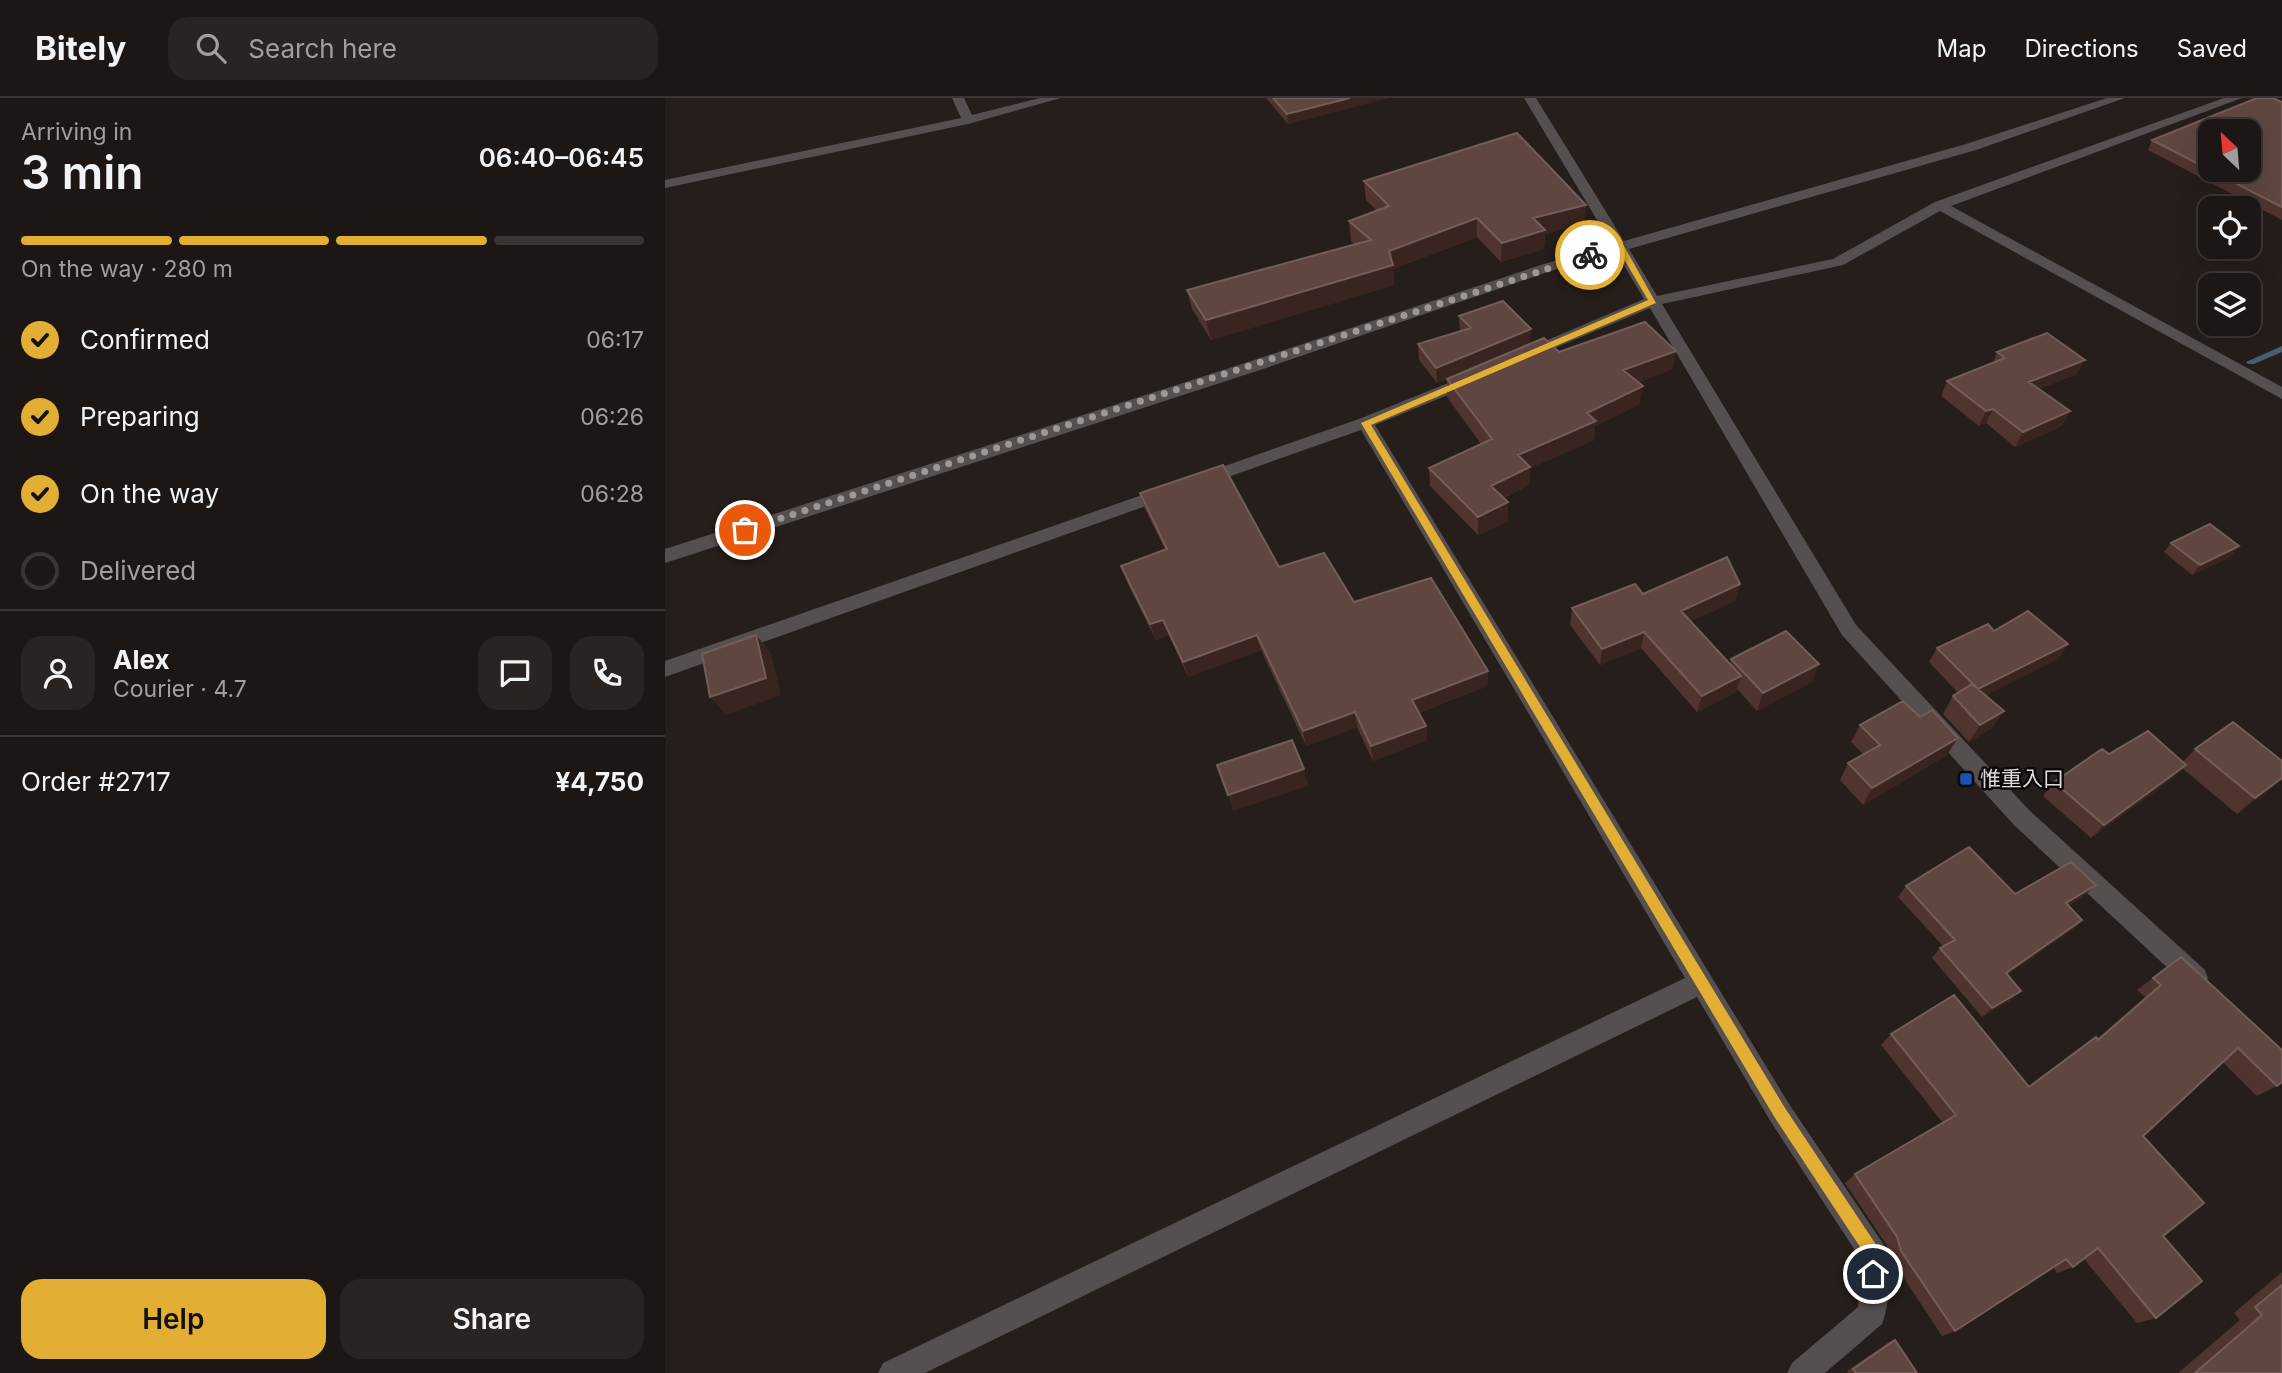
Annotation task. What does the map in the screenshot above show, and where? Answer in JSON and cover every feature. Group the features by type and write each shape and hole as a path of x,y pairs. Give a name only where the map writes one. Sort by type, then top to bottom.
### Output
{"street":[{"path":"958,98 968,120"},
{"path":"665,184 968,120 1055,98"},
{"path":"1530,98 1760,477 1849,630 2022,818 2212,993"},
{"path":"665,556 1251,367 1549,267 1983,143 2119,98"},
{"path":"1515,360 1653,301 1838,262 1940,205 2236,98"},
{"path":"1940,205 2282,394"},
{"path":"665,669 1365,423 1490,370"},
{"path":"1365,423 1780,1113 1874,1255 1872,1314 1802,1373"},
{"path":"893,1373 1702,982"}],"building":[{"path":"1273,98 1350,98 1287,114"},
{"path":"2257,98 2273,98 2282,102 2282,207 2233,182 2261,182 2261,119 2204,119"},
{"path":"2198,122 2198,164 2152,140"},
{"path":"1517,133 1586,205 1533,218 1545,230 1502,243 1477,218 1389,251 1393,265 1206,320 1187,290 1371,240 1349,221 1389,206 1364,181"},
{"path":"1503,301 1531,329 1436,368 1418,344 1471,328 1459,316"},
{"path":"1645,322 1676,351 1623,370 1643,386 1587,413 1596,421 1518,455 1530,467 1491,486 1508,502 1478,517 1429,468 1492,439 1447,379 1544,338 1559,352"},
{"path":"2047,333 2085,360 2029,382 2070,411 2023,432 1993,409 1986,411 1947,381 2005,358 1997,352"},
{"path":"1223,465 1279,567 1324,553 1354,602 1431,578 1488,671 1412,700 1426,726 1371,746 1355,712 1303,731 1257,635 1183,662 1163,620 1150,624 1121,566 1167,549 1140,493"},
{"path":"2210,524 2239,546 2200,565 2171,543"},
{"path":"1727,557 1740,584 1681,611 1741,676 1702,696 1644,632 1602,649 1572,608 1635,584 1643,594"},
{"path":"2028,611 2068,644 1978,689 1937,648 1988,624 1994,631"},
{"path":"1786,631 1819,664 1763,693 1731,659"},
{"path":"756,635 766,678 710,697 702,654"},
{"path":"1972,684 2004,711 1980,725 1953,696"},
{"path":"1903,701 1920,717 1932,710 1958,738 1872,788 1848,763 1880,745 1860,725"},
{"path":"2233,722 2282,761 2282,778 2255,798 2195,749"},
{"path":"2148,731 2186,765 2104,825 2054,782 2102,749 2109,754"},
{"path":"1292,740 1304,769 1228,795 1217,765"},
{"path":"1969,847 2015,894 2071,862 2096,885 2066,903 2082,920 2006,973 2021,991 1992,1008 1940,948 1955,940 1906,886"},
{"path":"2181,957 2282,1050 2282,1082 2277,1086 2238,1048 2143,1136 2204,1203 2163,1236 2202,1281 2156,1318 2098,1248 2073,1267 2066,1259 1955,1331 1901,1251 1897,1237 1855,1174 1956,1115 1891,1034 1954,995 2029,1087 2096,1037 2098,1040 2161,985 2153,978"},
{"path":"2282,1285 2282,1373 2195,1373 2262,1315 2255,1307"},
{"path":"1895,1340 1917,1373 1856,1373 1853,1369"}],"waterway":[{"path":"2251,362 2282,349"}],"way so far":[{"path":"745,530 1590,255"}],"place":[{"name":"惟重入口","path":"1966,779"}],"route":[{"path":"1590,255 1620,246 1653,301 1365,423 1780,1113 1874,1255 1873,1274"}]}
